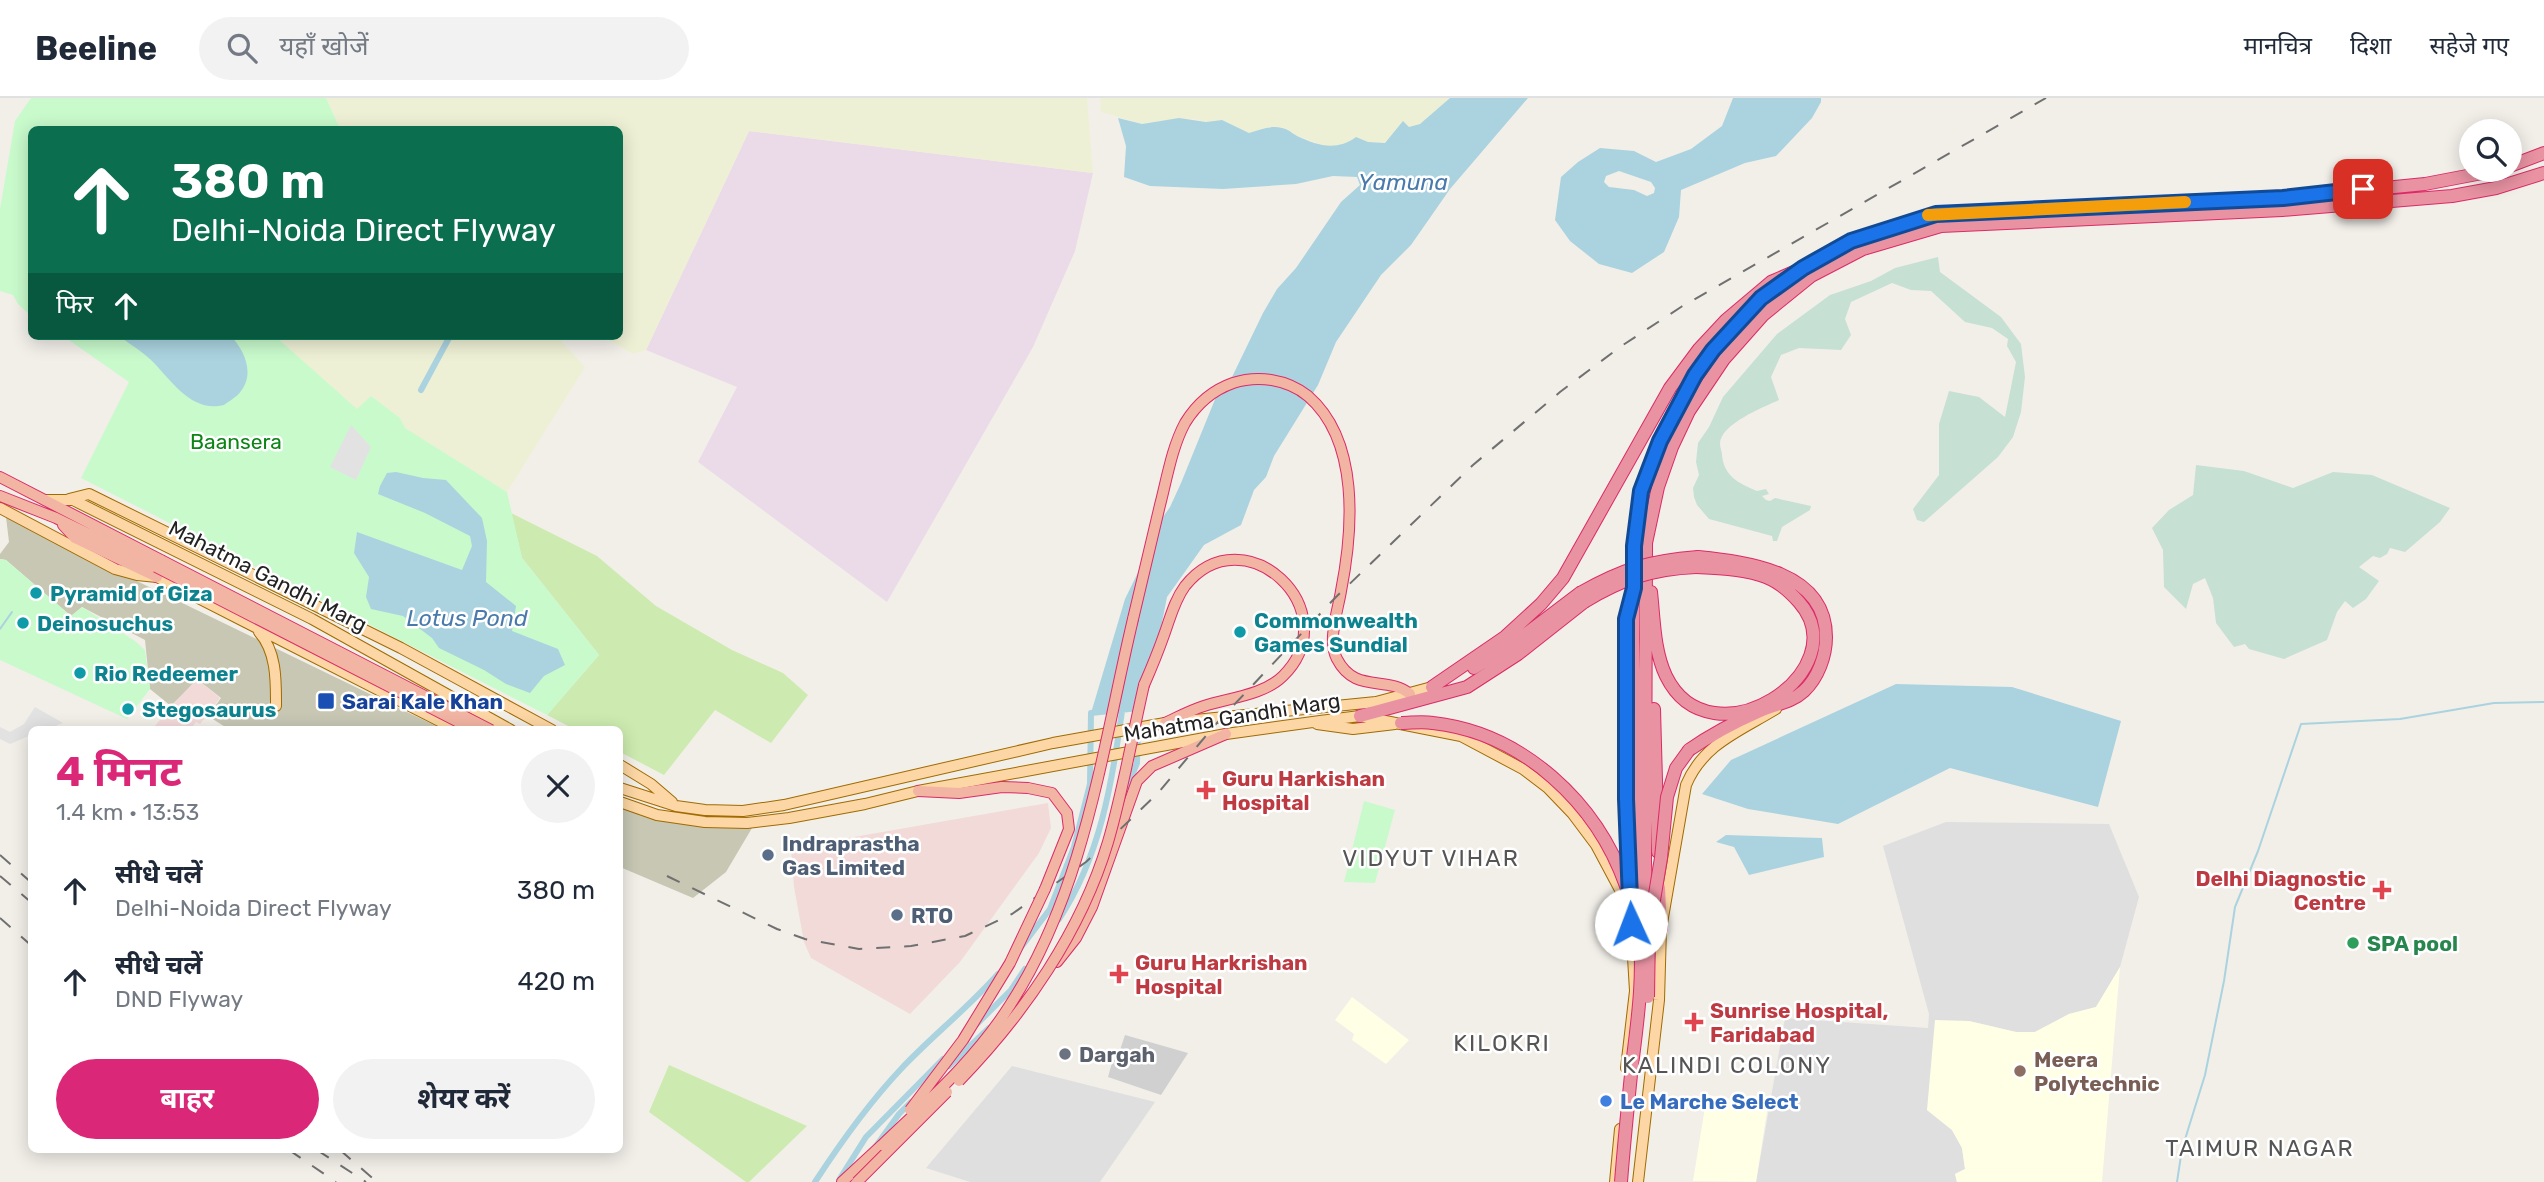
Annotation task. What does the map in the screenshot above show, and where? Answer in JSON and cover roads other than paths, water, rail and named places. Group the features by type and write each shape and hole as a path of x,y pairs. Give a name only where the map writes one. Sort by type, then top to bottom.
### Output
{"highway":[{"path":"2522,161 2544,153"},
{"path":"1634,922 1639,637 1646,543 1658,487 1672,447 1689,411 1724,359 1763,315 1811,276 1863,250 1941,226 2282,210 2452,196 2496,188 2544,173"},
{"path":"1432,687 1505,637 1541,604 1563,578 1670,388 1699,349 1726,320 1771,282 1803,268 1851,241 1936,214 2283,198 2425,184 2459,177"},
{"path":"1655,929 1645,863 1639,637 1634,588 1634,546 1641,491 1660,441 1679,402 1713,350 1761,298 1803,268"},
{"path":"842,1182 956,1074 1009,1007 1051,933 1085,833 1169,469 1185,424 1198,406 1219,388 1244,379 1279,381 1303,392 1321,408 1332,423 1340,448 1351,511 1349,550 1335,625 1336,659 1349,675 1367,684 1398,685 1410,694"},
{"name":"Mahatma Gandhi Marg","path":"0,477 45,500"},
{"path":"0,496 116,542 483,726"},
{"path":"45,500 116,542 466,726"},
{"path":"56,518 75,538 157,577"},
{"path":"1646,543 1661,662 1667,678 1680,695 1697,709 1716,715 1736,713 1772,699 1789,687 1804,670 1814,643 1812,625 1802,606 1786,588 1762,576 1697,562"},
{"path":"1037,986 1083,907 1108,842 1144,685 1174,605 1183,589 1202,570 1219,562 1229,560 1251,563 1271,570 1288,584 1304,624 1300,647 1291,667 1275,684 1201,707 1161,724"},
{"path":"1432,687 1485,662 1582,597 1640,575 1697,562 1744,563 1775,571 1799,584 1819,608 1826,632 1823,656 1812,682 1803,692 1787,702 1730,724 1689,750 1670,784 1629,1182"},
{"path":"1621,1182 1640,993 1626,799 1626,619 1634,588"},
{"path":"1360,716 1467,687 1518,654 1582,597"},
{"path":"1652,600 1655,929"},
{"path":"1401,723 1431,722 1466,729 1503,743 1558,782 1596,825 1611,850 1634,922"},
{"path":"857,1182 979,1060 1076,938 1092,907 1137,781 1152,766 1226,734"},
{"path":"882,1145 930,1087 963,1040 1010,963 1045,889 1069,829 1067,813 1052,793 1028,788 959,793 918,791"}],"main road":[{"path":"69,499 89,494 401,648 545,726"},
{"name":"Mahatma Gandhi Marg","path":"45,500 69,499 241,583 387,659 504,726"},
{"path":"0,508 115,569 157,577 449,726"},
{"path":"226,612 241,583"},
{"path":"253,626 268,643 276,682 276,706"},
{"path":"372,688 387,659"},
{"name":"Mahatma Gandhi Marg","path":"623,789 676,806 743,811 785,805 1053,743 1161,724 1376,702 1432,687"},
{"path":"1637,1182 1659,1000 1655,929 1683,799 1693,768 1721,741 1787,702"},
{"name":"Mahatma Gandhi Marg","path":"623,803 657,816 705,822 747,823 865,804 1052,765 1226,734 1360,716 1401,723"},
{"path":"1311,722 1336,729 1401,723"},
{"path":"623,767 651,784 676,806"},
{"path":"1615,1182 1635,991 1634,922"},
{"path":"1620,1127 1643,1129"}],"water":[{"name":"Yamuna","path":"1450,98 1528,98 1450,189 1411,245 1381,275 1336,342 1318,385 1274,456 1266,477 1254,490 1241,525 1204,545 1167,597 1156,653 1139,708 1091,713 1125,599 1149,550 1153,531 1170,507 1181,483 1218,392 1232,377 1277,289 1296,268 1341,202 1360,185 1357,177 1333,176 1296,184 1223,189 1150,186 1124,177 1126,146 1118,118 1142,124 1179,118 1206,122 1222,120 1249,133 1278,127 1327,146 1342,144 1356,137 1368,142 1385,143 1403,121 1409,127 1420,124"},
{"path":"1733,98 1821,98 1812,118 1776,156 1745,163 1681,190 1679,217 1664,252 1632,273 1599,264 1570,241 1555,220 1561,177 1600,148 1634,151 1656,162 1691,149 1722,126","holes":["1619,171 1651,182 1655,188 1654,193 1647,196 1634,190 1609,187 1604,182 1606,176"]},
{"path":"124,340 234,340 244,355 247,377 241,391 224,405 203,405 185,395 142,353"},
{"name":"Lotus Pond","path":"387,473 446,480 482,518 487,541 486,582 516,606 512,631 558,649 565,665 544,676 530,693 506,684 439,648 432,638 403,616 371,609 366,597 369,577 354,553 357,532 462,570 472,546 470,536 425,513 378,494"},
{"path":"1896,684 2012,687 2121,721 2098,807 1950,768 1838,824 1748,809 1702,794 1731,760"},
{"path":"1726,835 1822,838 1824,857 1749,875 1734,847 1716,842"}],"waterway":[{"path":"421,390 448,340"},
{"path":"0,629 12,612"},
{"path":"2177,1182 2182,1149 2205,1075 2224,981 2235,907 2258,851 2301,724 2400,719 2494,703 2544,702"},
{"path":"1019,950 1050,909 1074,847 1090,784 1091,713 1139,709"},
{"path":"1059,919 1085,871 1102,819 1114,766 1122,711"},
{"path":"1124,795 1137,763 1138,731"},
{"path":"975,1026 1011,990 1025,969"},
{"path":"815,1182 855,1124 889,1082 998,974"},
{"path":"949,1066 989,1028"},
{"path":"839,1180 866,1137 943,1059"},
{"path":"876,1146 911,1102"}],"railway":[{"path":"667,876 777,929 805,939 859,949 911,946 965,936 1012,914 1086,862 1158,793 1215,725 1335,598 1473,465 1560,392 1620,347 1681,307 2046,98"},
{"path":"0,855 28,880"},
{"path":"0,876 28,900"},
{"path":"0,918 28,942"},
{"path":"293,1153 336,1182"},
{"path":"322,1153 366,1182"},
{"path":"343,1153 377,1182"}],"place":[{"name":"Pyramid of Giza","path":"36,593"},
{"name":"Deinosuchus","path":"23,623"},
{"name":"Commonwealth Games Sundial","path":"1240,632"},
{"name":"Rio Redeemer","path":"80,673"},
{"name":"Sarai Kale Khan","path":"326,701"},
{"name":"Stegosaurus","path":"128,709"},
{"name":"Guru Harkishan Hospital","path":"1206,790"},
{"name":"Indraprastha Gas Limited","path":"768,855"},
{"name":"Delhi Diagnostic Centre","path":"2382,890"},
{"name":"RTO","path":"897,915"},
{"name":"SPA pool","path":"2353,943"},
{"name":"Guru Harkrishan Hospital","path":"1119,974"},
{"name":"Sunrise Hospital, Faridabad","path":"1694,1022"},
{"name":"Dargah","path":"1065,1054"},
{"name":"Meera Polytechnic","path":"2020,1071"},
{"name":"Le Marche Select","path":"1606,1101"}],"district":[{"name":"VIDYUT VIHAR","path":"1431,858"},
{"name":"KILOKRI","path":"1502,1043"},
{"name":"KALINDI COLONY","path":"1727,1065"},
{"name":"TAIMUR NAGAR","path":"2260,1148"}],"park label":[{"name":"Baansera","path":"236,441"}]}
